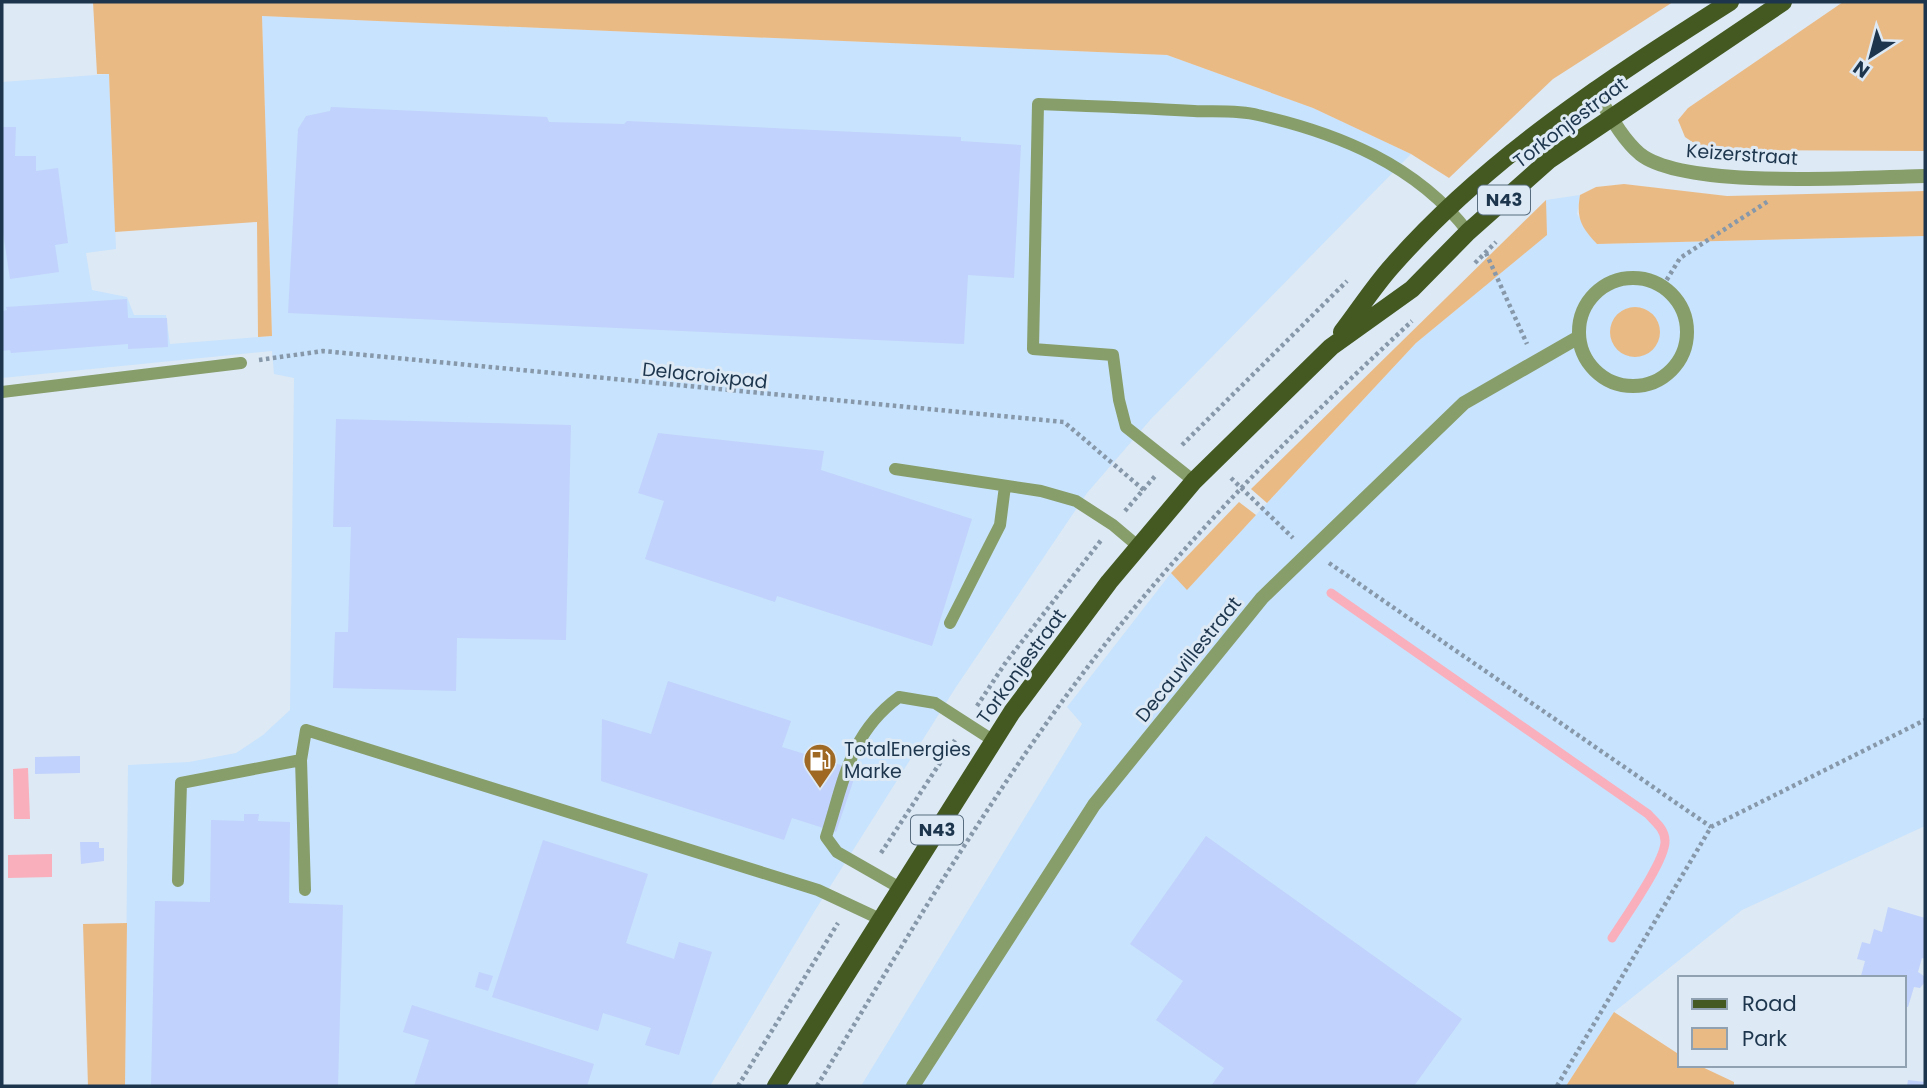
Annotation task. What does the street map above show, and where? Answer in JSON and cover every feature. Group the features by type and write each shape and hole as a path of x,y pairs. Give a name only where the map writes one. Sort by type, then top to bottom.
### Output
{"main road":[{"name":"Torkonjestraat","path":"776,1086 994,741 1064,640 1194,481 1331,347 1392,266 1449,207 1528,137 1594,89 1730,2"},
{"name":"Torkonjestraat","path":"1331,347 1412,289 1468,232 1549,160 1686,64 1783,2"}],"street":[{"name":"Keizerstraat","path":"1594,89 1639,153 1657,164 1726,176 1782,179 1925,176"},
{"path":"1629,278 1647,280 1663,286 1676,299 1685,316 1688,334 1684,352 1675,367 1661,379 1644,385 1625,386 1608,380 1593,369 1584,354 1579,337 1580,320 1587,304 1598,291 1612,282 1629,278"},
{"name":"Decauvillestraat","path":"913,1086 1094,805 1262,598 1464,403 1579,337"}],"lane":[{"path":"1194,481 1126,427 1113,355 1033,349 1038,104 1256,114 1321,133 1389,161 1428,188 1449,207 1468,232"},
{"path":"2,391 241,363"},
{"path":"895,469 1041,491 1076,501 1139,547"},
{"path":"950,622 1000,525 1005,486"},
{"path":"900,888 837,852 826,838 854,750 876,715 899,697 935,703 994,741"},
{"path":"305,890 301,760 306,730 805,886 850,903 880,919"},
{"path":"178,881 181,783 301,760"}],"path":[{"path":"1663,286 1679,258 1783,192 1782,179"},
{"path":"1486,253 1535,362"},
{"name":"Delacroixpad","path":"241,363 323,351 1064,422 1144,490 1113,526"},
{"path":"817,1086 915,922 1041,729 1160,578 1243,489 1286,531"},
{"path":"870,871 1006,662 1113,526"},
{"path":"1311,550 1711,827"},
{"path":"1557,1086 1711,827 1925,720"},
{"path":"738,1086 850,903"}],"shaded area":[{"path":"262,16 1167,55 1313,108 1411,154 1151,419 1087,493 956,687 814,912 710,1086 125,1086 128,765 189,762 236,753 263,735 290,710 294,378 274,374 272,351 2,378 2,82 109,74 116,249 86,253 92,290 127,297 134,315 166,315 170,344 272,336"},
{"path":"1580,195 1577,214 1597,244 1925,236 1925,826 1742,910 1614,1012 1566,1086 861,1086 1082,724 1067,707 1171,573 1187,589 1416,343 1546,235 1546,200"},
{"path":"28,768 30,819 14,819 13,769"},
{"path":"52,854 52,877 8,878 8,855"}],"green space":[{"path":"93,2 1673,2 1553,79 1449,178 1411,154 1313,108 1167,55 262,16 272,336 258,337 257,222 115,232 109,74 97,74"},
{"path":"1843,2 1925,2 1925,151 1704,150 1685,137 1678,120 1688,108"},
{"path":"1624,184 1727,196 1925,191 1925,236 1597,244 1581,222 1580,195 1596,187"},
{"path":"1546,200 1547,235 1416,343 1267,503 1251,489"},
{"path":"1635,307 1653,314 1660,332 1653,350 1635,357 1617,350 1610,332 1617,314"},
{"path":"1239,502 1256,515 1187,590 1171,573"},
{"path":"127,923 125,1086 88,1086 83,924"},
{"path":"1614,1012 1678,1054 1678,1067 1702,1067 1734,1082 1734,1086 1566,1086"}],"building":[{"path":"331,107 547,117 549,122 624,124 627,121 961,137 961,141 1021,145 1014,278 968,275 964,344 288,313 298,129 306,116 330,111"},
{"path":"2,127 16,127 15,156 36,156 36,171 58,168 68,243 55,245 59,272 10,279 2,226"},
{"path":"127,299 128,318 167,318 168,347 128,349 128,344 11,353 10,350 2,351 2,311 7,310 6,307"},
{"path":"336,419 571,425 566,640 457,638 456,691 333,688 335,632 348,632 351,527 333,527"},
{"path":"658,433 824,451 821,470 972,519 932,646 777,596 775,602 645,559 664,501 638,493"},
{"path":"668,681 791,721 782,747 857,770 836,832 792,818 784,840 601,781 602,719 651,734"},
{"path":"80,756 80,773 35,774 35,757"},
{"path":"244,814 259,814 258,821 290,822 289,903 343,905 338,1086 151,1086 155,901 210,902 211,820 244,821"},
{"path":"1206,836 1462,1019 1414,1086 1211,1086 1224,1068 1156,1020 1183,981 1130,944"},
{"path":"543,840 648,874 626,943 674,959 679,942 712,952 679,1055 645,1045 651,1028 603,1013 598,1031 492,997"},
{"path":"80,842 99,842 99,848 104,848 104,861 81,864"},
{"path":"1888,907 1925,918 1925,959 1922,958 1918,972 1924,976 1925,982 1920,988 1914,987 1908,1007 1906,976 1861,976 1865,961 1857,959 1862,942 1870,944 1874,929 1882,932"},
{"path":"479,972 493,976 488,991 475,987"},
{"path":"412,1005 594,1064 587,1086 414,1086 429,1040 403,1032"},
{"path":"1908,1080 1925,1082 1925,1086 1907,1086"}],"waterway":[{"path":"1331,593 1648,814 1659,826 1665,841 1659,862 1612,938"}],"place":[{"name":"TotalEnergies Marke","path":"820,790"}]}
